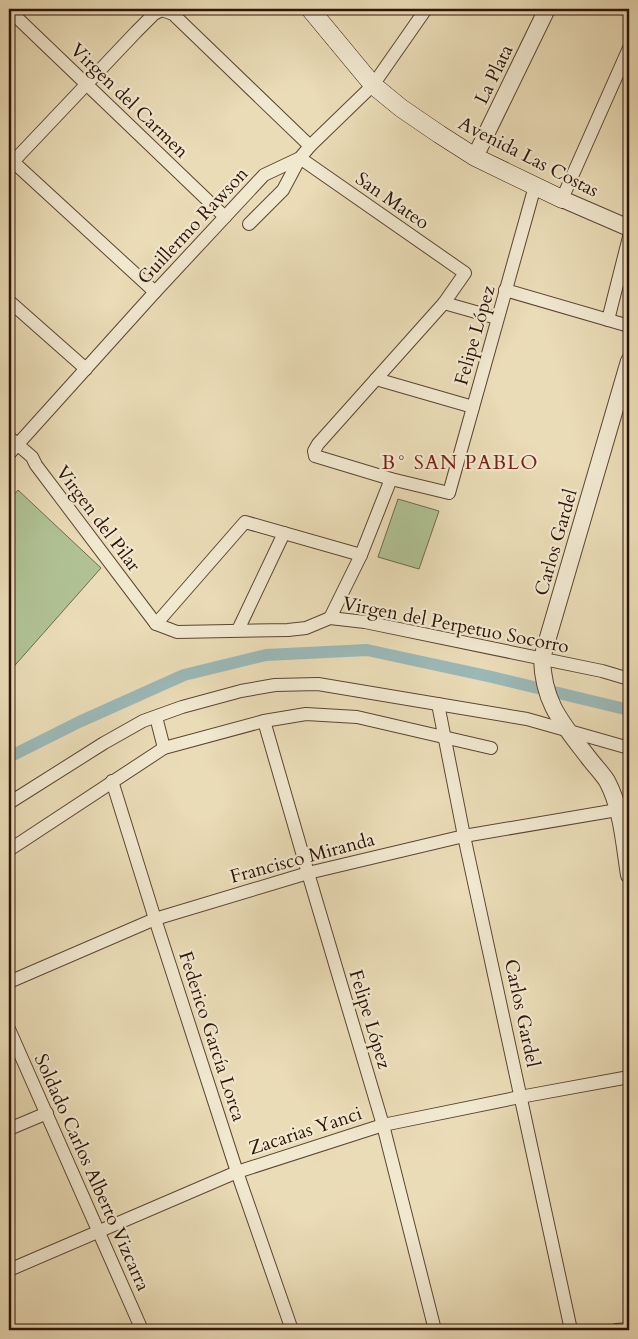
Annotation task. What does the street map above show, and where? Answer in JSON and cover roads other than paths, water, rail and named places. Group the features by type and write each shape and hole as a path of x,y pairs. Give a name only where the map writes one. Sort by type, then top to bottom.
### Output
{"main road":[{"name":"Avenida Las Costas","path":"310,9 374,85 402,108 476,157 562,199"}],"street":[{"name":"Guillermo Rawson","path":"9,454 13,440 86,369 264,175 300,158 310,146 374,85 426,9"},
{"name":"La Plata","path":"476,157 547,9"},
{"name":"Virgen del Carmen","path":"9,10 225,217"},
{"path":"155,292 10,162 154,14 162,10 173,14 310,146"},
{"path":"562,199 629,48"},
{"path":"249,224 283,190 300,158"},
{"name":"San Mateo","path":"300,158 465,273 444,303"},
{"name":"Felipe López","path":"391,479 449,493 535,186"},
{"name":"Avenida Las Costas","path":"562,199 629,228"},
{"path":"608,320 629,236"},
{"path":"505,290 629,326"},
{"path":"9,301 86,369"},
{"path":"330,618 360,555 391,479 315,456 314,451 318,444 444,303 497,318"},
{"name":"Carlos Gardel","path":"629,361 542,658 542,673 552,706 624,808 629,874"},
{"path":"376,379 473,407"},
{"name":"Virgen del Pilar","path":"13,440 32,457 156,624"},
{"path":"156,624 245,522 360,555"},
{"path":"238,630 284,534"},
{"name":"Virgen del Perpetuo Socorro","path":"156,624 177,632 288,630 306,628 330,618 365,622 542,658 629,679"},
{"path":"9,803 104,743 143,721 182,707 275,685 318,684 527,719 629,748"},
{"name":"Carlos Gardel","path":"438,704 464,836 571,1330"},
{"path":"9,850 164,748 264,721 306,714 357,717 491,748"},
{"path":"156,716 164,748"},
{"name":"Felipe López","path":"264,721 383,1125 435,1330"},
{"name":"Federico García Lorca","path":"112,781 237,1172 292,1330"},
{"name":"Francisco Miranda","path":"9,982 155,919 308,873 464,836 624,808"},
{"name":"Soldado Carlos Alberto Vizcarra","path":"9,1029 142,1330"},
{"name":"Zacarias Yanci","path":"9,1270 237,1172 383,1125 629,1077"},
{"path":"9,1129 47,1113"},
{"path":"616,1330 629,1329"}],"waterway":[{"path":"9,757 79,722 184,675 266,655 367,650 492,677 629,710"}],"district":[{"name":"B° SAN PABLO","path":"460,462"}]}
